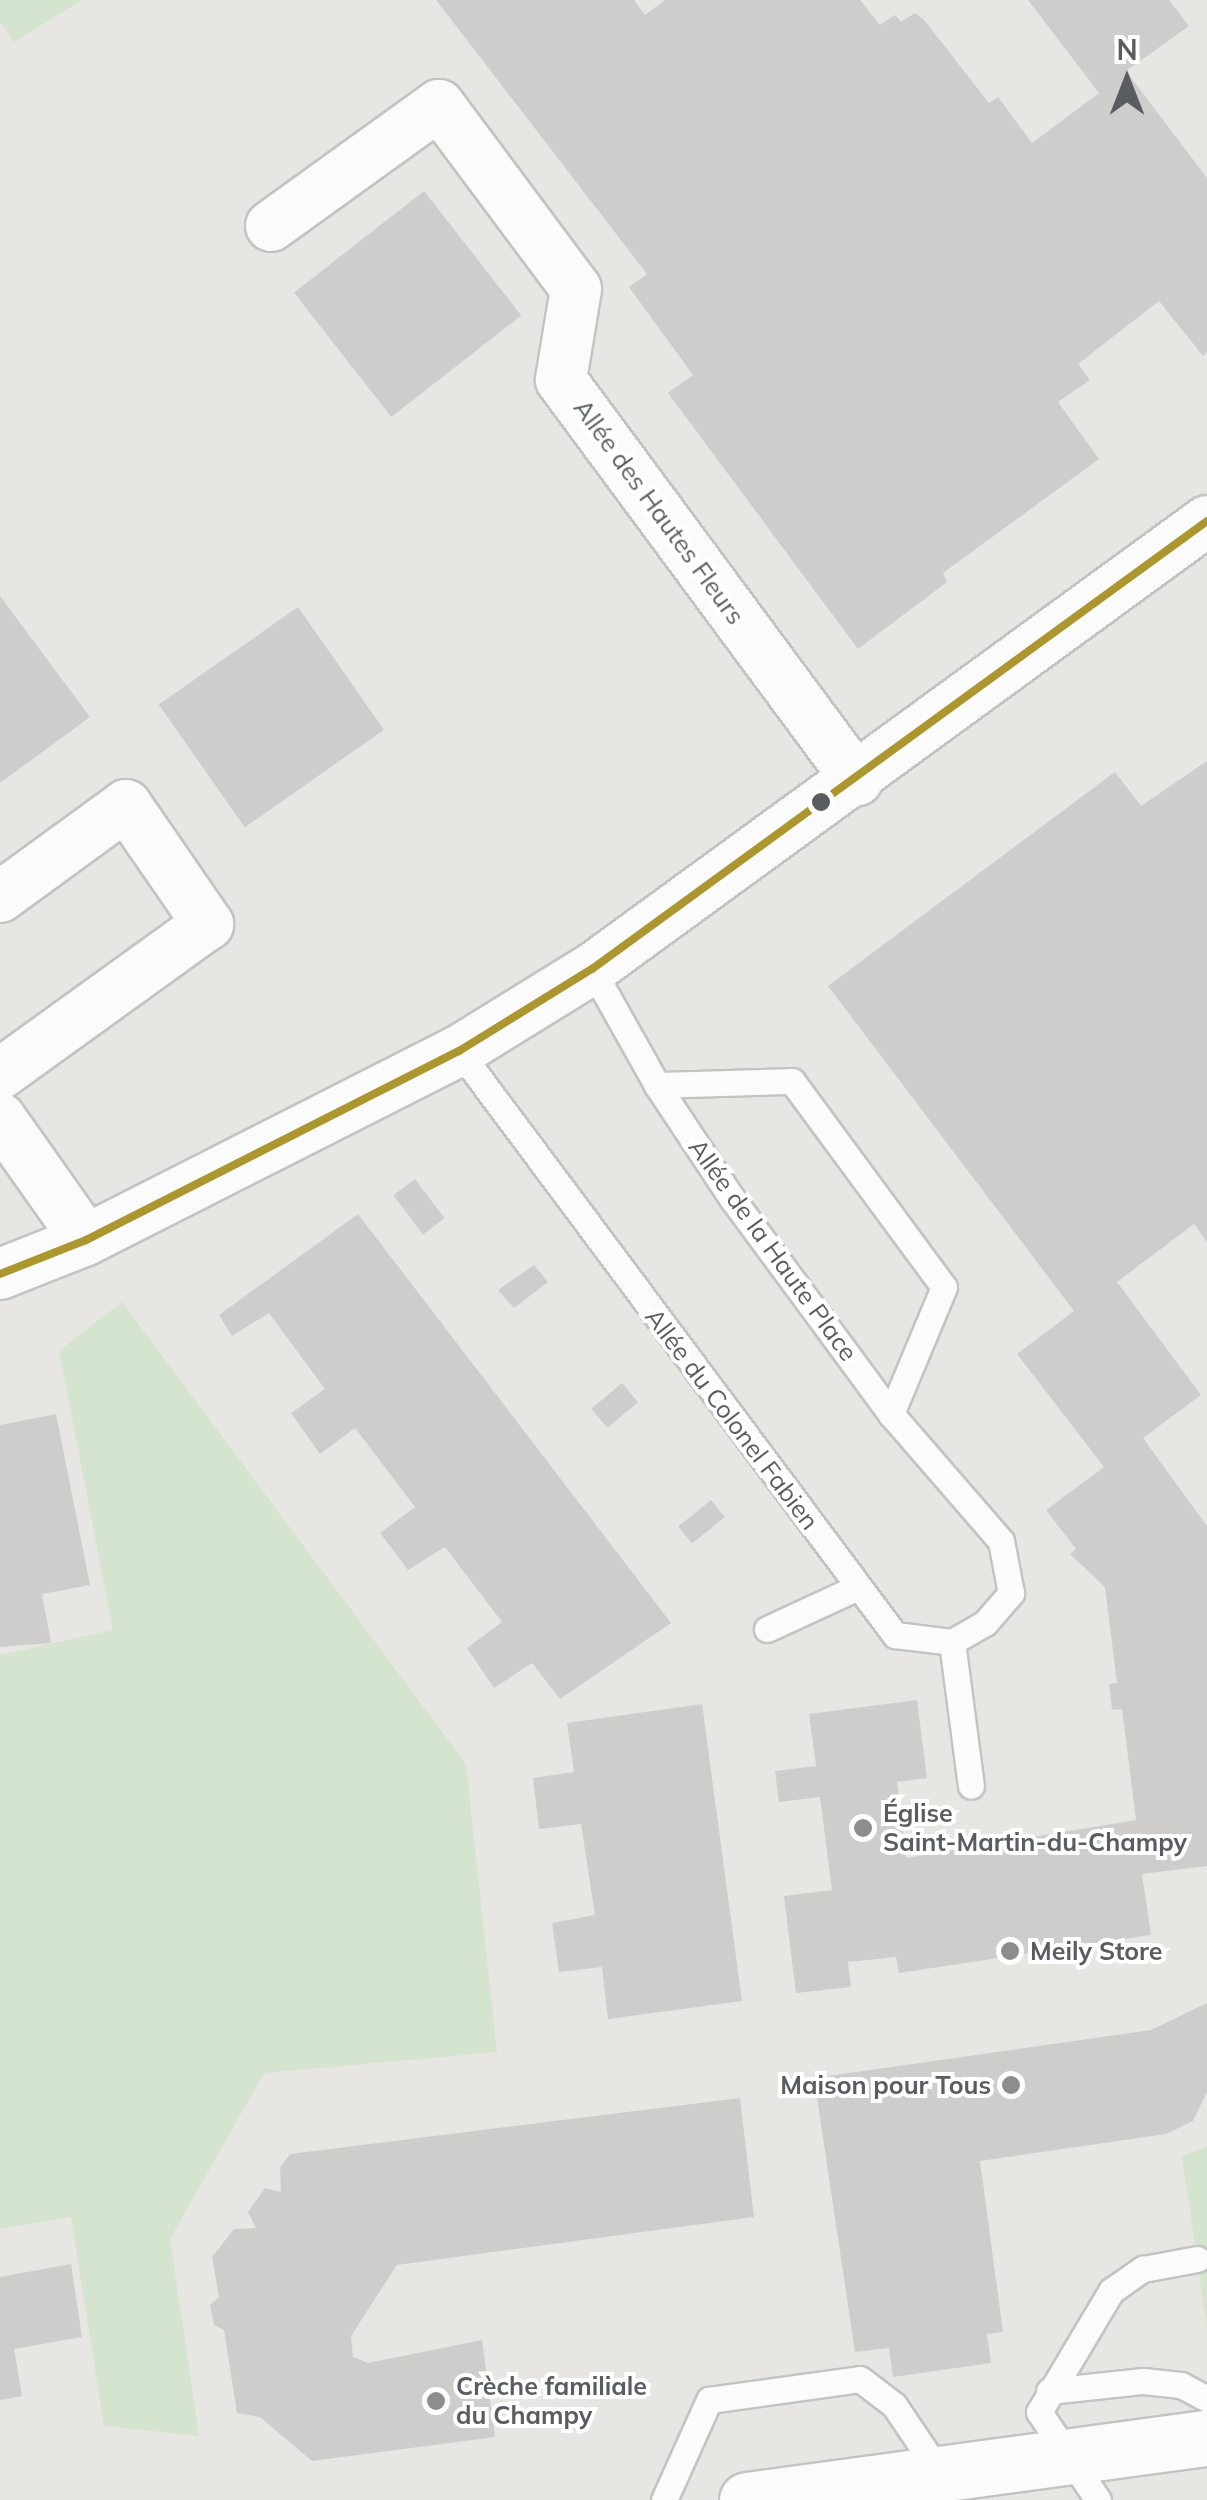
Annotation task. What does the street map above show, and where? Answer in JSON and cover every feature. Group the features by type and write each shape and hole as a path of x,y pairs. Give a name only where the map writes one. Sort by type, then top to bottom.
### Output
{"street":[{"name":"Allée des Hautes Fleurs","path":"271,226 439,105 576,289 561,380 856,780"},
{"path":"0,1274 86,1240 459,1051 592,969 1207,521"},
{"path":"0,896 126,804 208,924 0,1074"},
{"path":"0,1118 86,1240"},
{"path":"747,2500 962,2470 1050,2419 1207,2438"}],"lane":[{"name":"Allée de la Haute Place","path":"592,969 657,1085 891,1414 1001,1541 1011,1593 986,1623 952,1642"},
{"name":"Allée du Colonel Fabien","path":"459,1051 896,1634 952,1642"},
{"path":"657,1085 792,1081 944,1287 891,1414"},
{"path":"767,1629 858,1587"},
{"path":"952,1642 971,1786"},
{"path":"1050,2419 1111,2292 1143,2269 1197,2258"},
{"path":"664,2500 709,2400 860,2380 894,2404 962,2470"},
{"path":"1050,2419 1142,2381 1181,2385 1207,2399"},
{"path":"1050,2419 1098,2500"}],"green space":[{"path":"0,0 82,0 14,42 0,21"},
{"path":"122,1302 466,1764 497,2052 264,2073 170,2239 199,2436 104,2426 71,2217 0,2229 0,1655 113,1630 59,1351"},
{"path":"1207,2147 1207,2328 1182,2156"}],"building":[{"path":"436,0 634,0 645,15 665,0 860,0 880,25 895,15 901,22 915,13 989,103 998,97 1032,143 1099,93 1028,0 1169,0 1189,26 1126,71 1207,178 1207,352 1203,356 1159,301 1078,364 1090,380 1058,402 1099,459 943,573 947,582 858,649 668,393 693,375 629,287 647,274"},
{"path":"424,191 521,316 391,417 294,293"},
{"path":"0,596 90,717 0,783"},
{"path":"298,607 384,730 245,827 159,705"},
{"path":"1207,761 1207,1242 1194,1224 1117,1282 1201,1395 1143,1438 1207,1526 1207,1866 1142,1874 1151,1935 899,1973 896,1957 848,1962 851,1987 796,1993 784,1896 832,1890 820,1797 779,1802 775,1771 816,1766 809,1714 917,1700 927,1778 897,1782 906,1858 1136,1820 1122,1709 1112,1710 1109,1684 1117,1683 1105,1587 1070,1554 1076,1549 1046,1510 1104,1467 1017,1354 1074,1311 828,986 1115,772 1141,806"},
{"path":"415,1179 444,1218 423,1234 393,1195"},
{"path":"358,1214 671,1623 560,1699 532,1663 494,1688 467,1648 502,1622 445,1547 408,1570 380,1533 415,1507 355,1428 320,1454 291,1413 325,1389 269,1313 232,1336 219,1315"},
{"path":"534,1265 548,1282 514,1308 498,1290"},
{"path":"622,1383 638,1402 607,1428 591,1409"},
{"path":"56,1414 90,1585 42,1594 51,1643 0,1647 0,1425"},
{"path":"711,1500 725,1517 692,1544 678,1526"},
{"path":"702,1704 742,2001 608,2019 602,1967 559,1972 552,1923 595,1915 581,1824 539,1829 533,1778 574,1772 567,1723"},
{"path":"1207,2003 1207,2092 1193,2121 1166,2134 980,2161 1003,2332 987,2334 991,2363 893,2377 889,2348 855,2352 814,2078 1151,2030"},
{"path":"740,2098 754,2217 397,2265 351,2336 353,2357 368,2363 482,2340 495,2437 312,2461 260,2417 237,2413 224,2330 214,2325 210,2305 219,2297 212,2257 234,2229 256,2228 248,2212 265,2188 281,2192 280,2168 290,2154"},
{"path":"71,2264 82,2337 14,2349 22,2396 0,2400 0,2277"}],"transit line":[{"path":"0,1274 86,1240 459,1051 592,969 1207,521"}],"place":[{"name":"Église Saint-Martin-du-Champy","path":"863,1828"},
{"name":"Meily Store","path":"1010,1951"},
{"name":"Maison pour Tous","path":"1011,2085"},
{"name":"Crèche familiale du Champy","path":"436,2401"}]}
